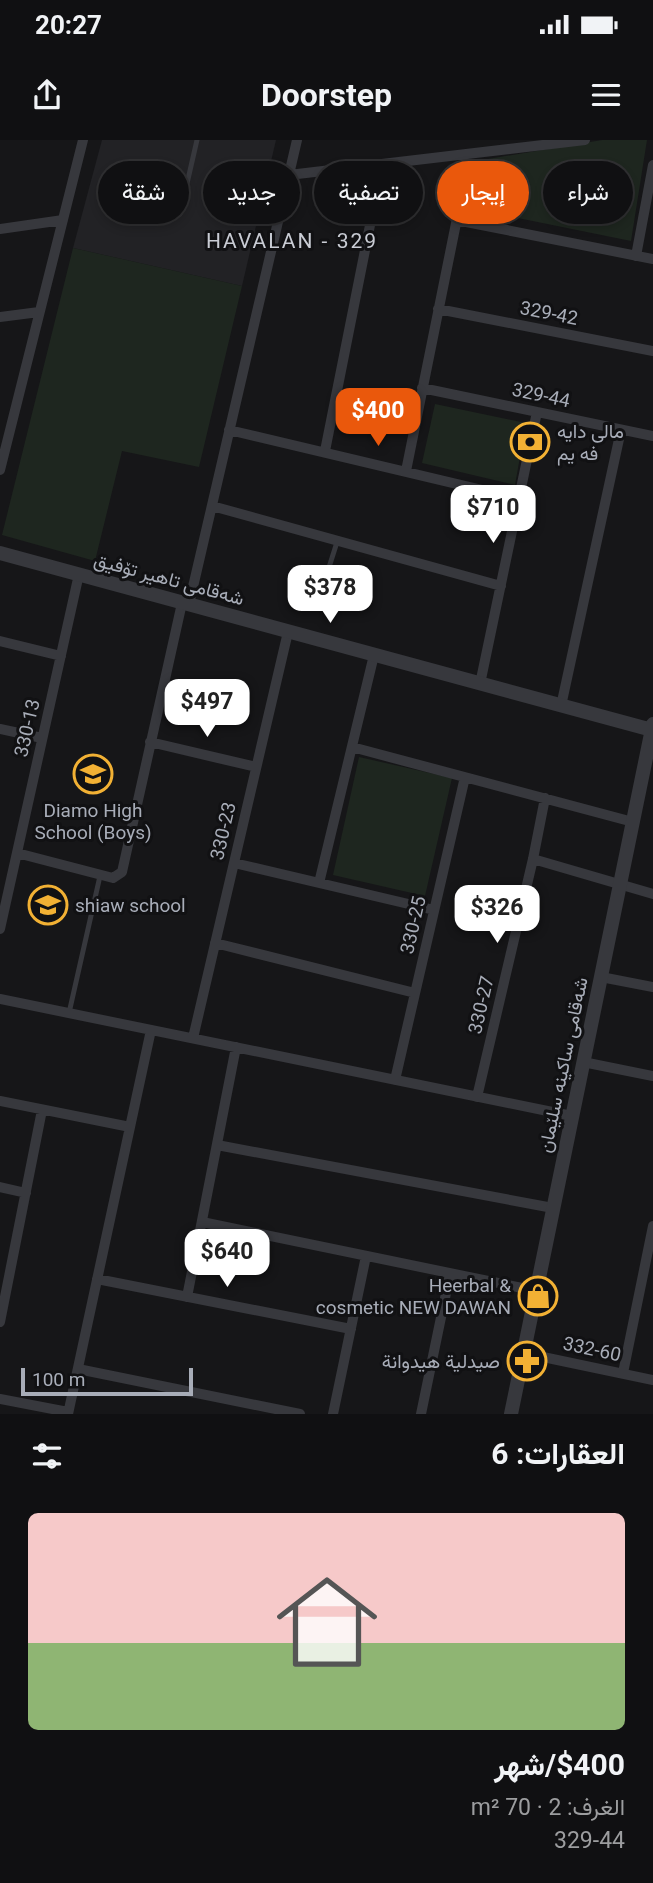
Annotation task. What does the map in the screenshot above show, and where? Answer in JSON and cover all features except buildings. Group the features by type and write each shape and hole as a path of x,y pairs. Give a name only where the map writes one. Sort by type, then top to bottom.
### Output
{"street":[{"path":"0,470 83,140"},
{"path":"292,161 297,140"},
{"path":"414,161 585,140"},
{"path":"469,161 470,154"},
{"path":"636,256 653,165"},
{"path":"0,229 63,220"},
{"path":"17,853 113,878 121,872 150,742 212,506 277,224"},
{"path":"324,451 370,224"},
{"path":"406,471 455,224"},
{"path":"476,224 653,259"},
{"name":"329-42","path":"438,309 653,351"},
{"path":"0,317 39,312"},
{"name":"329-44","path":"422,388 653,436"},
{"path":"480,684 537,412"},
{"path":"229,430 520,499"},
{"path":"561,706 621,430"},
{"path":"212,506 501,586"},
{"name":"شەقامی تاهیر تۆفیق","path":"0,553 561,706 652,727"},
{"name":"330-13","path":"0,929 79,575"},
{"name":"330-23","path":"193,1038 288,632"},
{"path":"0,641 61,656"},
{"path":"319,883 374,655"},
{"name":"شەقامی ساکینە سلێمان","path":"511,1414 652,727"},
{"path":"0,729 42,738"},
{"path":"150,742 256,767"},
{"path":"352,747 633,822"},
{"name":"330-25","path":"395,1080 465,777"},
{"name":"330-27","path":"477,1097 545,798"},
{"path":"533,859 653,894"},
{"path":"234,863 434,910"},
{"path":"215,943 415,993"},
{"path":"601,977 653,987"},
{"path":"0,999 572,1116"},
{"path":"0,1399 68,1413 151,1030"},
{"path":"187,1297 236,1047"},
{"path":"583,1062 653,1076"},
{"path":"0,1101 130,1127"},
{"path":"0,1322 42,1110"},
{"path":"217,1145 553,1208"},
{"path":"0,1187 26,1193"},
{"path":"202,1222 537,1291"},
{"path":"623,1373 653,1226"},
{"path":"333,1414 366,1255"},
{"path":"421,1414 450,1273"},
{"path":"97,1279 351,1329"},
{"name":"332-60","path":"524,1353 653,1380"},
{"path":"78,1369 300,1414"}],"lane":[{"path":"189,175 197,140"},
{"path":"324,583 338,539"},
{"path":"69,1013 100,875"}],"shaded area":[{"path":"102,140 276,140 271,161 203,161 203,224 256,224 242,286 73,248"},
{"path":"602,140 647,140 631,241 547,224 633,224 633,161 543,161 543,223 529,220 529,161 482,160"},
{"path":"73,248 242,286 199,467 122,451 95,561 2,535"},
{"path":"435,404 526,423 515,485 422,463"},
{"path":"359,757 452,778 425,896 333,875"}],"place":[{"name":"مالى دايه فه يم","path":"530,442"},
{"name":"Diamo High School (Boys)","path":"93,774"},
{"name":"shiaw school","path":"48,905"},
{"name":"Heerbal & cosmetic NEW DAWAN","path":"538,1296"},
{"name":"صيدلية هيدوانة","path":"527,1361"}],"district":[{"name":"HAVALAN - 329","path":"292,241"}]}
